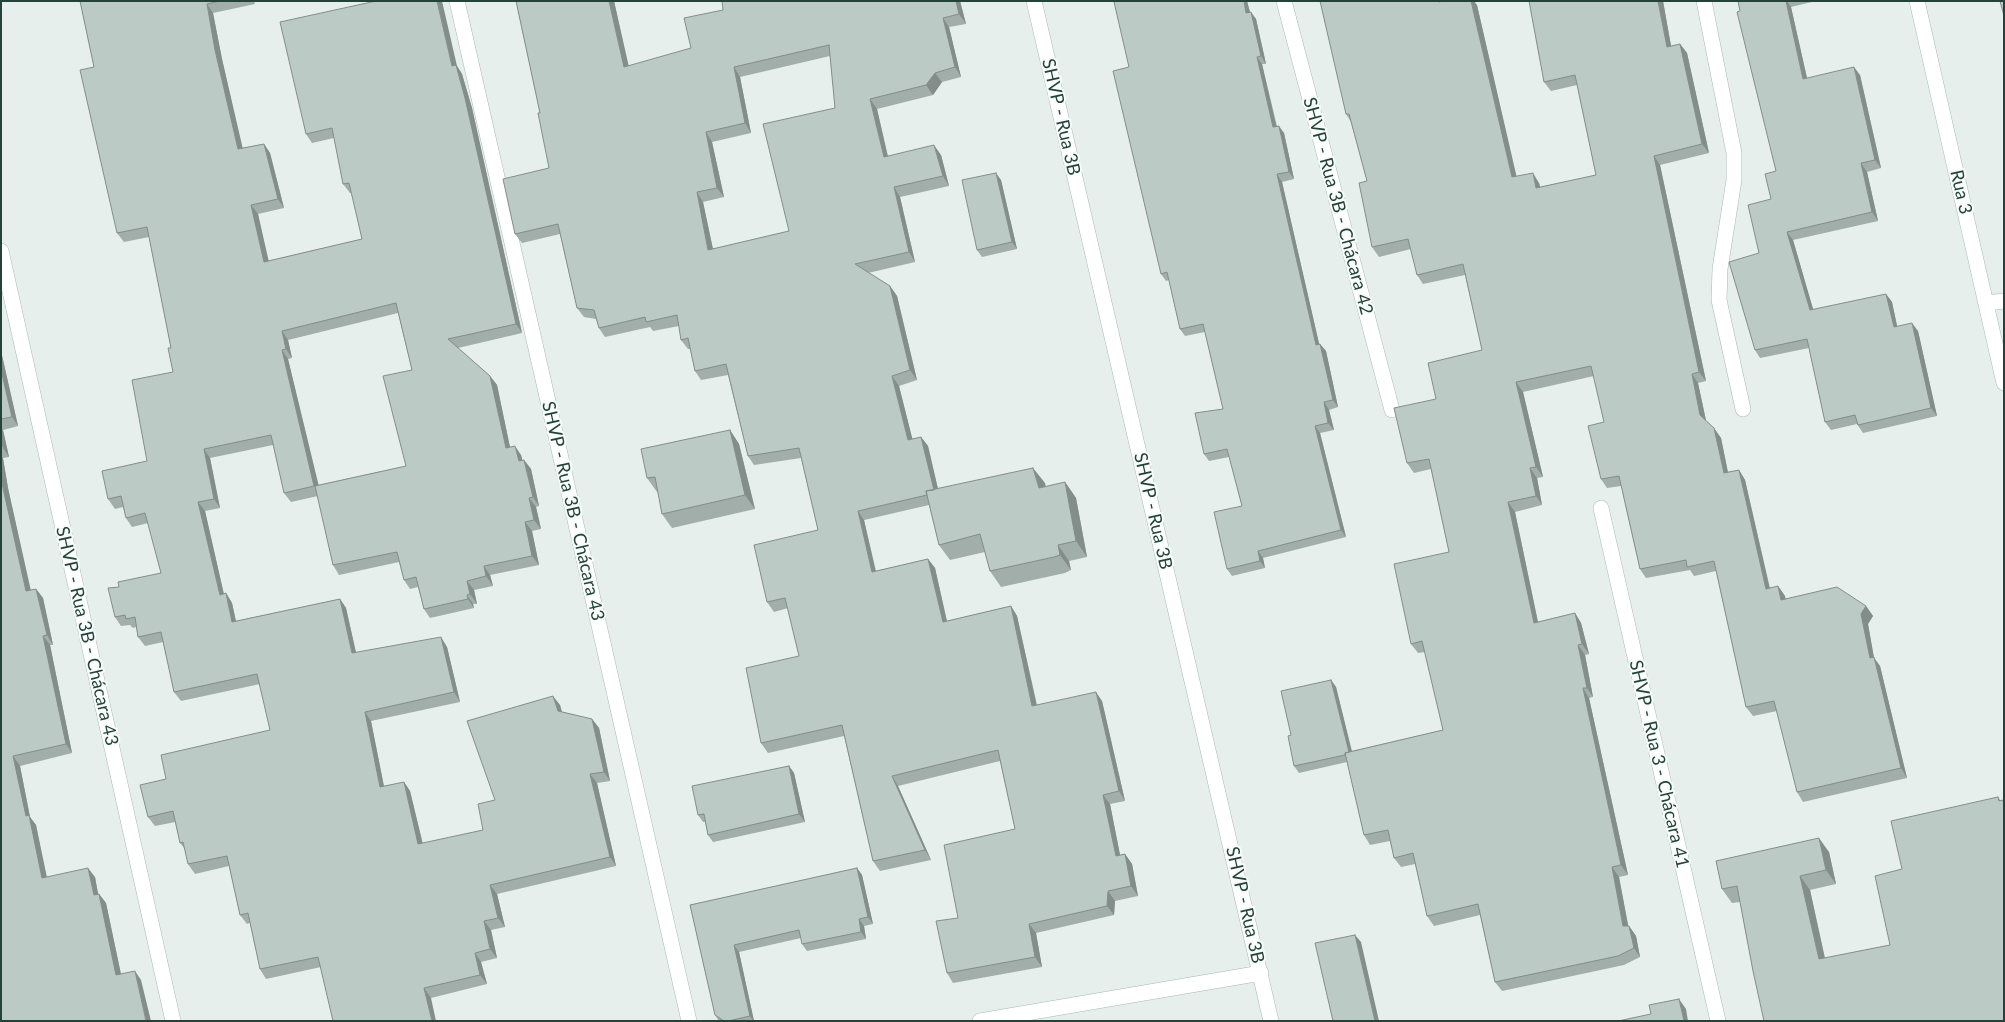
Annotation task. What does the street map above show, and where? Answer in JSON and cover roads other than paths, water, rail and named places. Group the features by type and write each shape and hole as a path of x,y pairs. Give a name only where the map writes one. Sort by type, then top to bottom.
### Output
{"street":[{"name":"SHVP - Rua 3B - Chácara 43","path":"457,1 689,1021"},
{"name":"SHVP - Rua 3B","path":"1034,1 1271,1021"},
{"name":"SHVP - Rua 3B - Chácara 42","path":"1284,1 1392,410"},
{"path":"1704,1 1734,153 1734,180 1720,269 1719,300 1743,409"},
{"name":"Rua 3","path":"1917,1 2004,383"},
{"name":"SHVP - Rua 3B - Chácara 43","path":"1,251 173,1021"},
{"path":"1987,303 2004,301"},
{"name":"SHVP - Rua 3 - Chácara 41","path":"1601,508 1718,1021"},
{"path":"980,1021 1261,973"}]}
